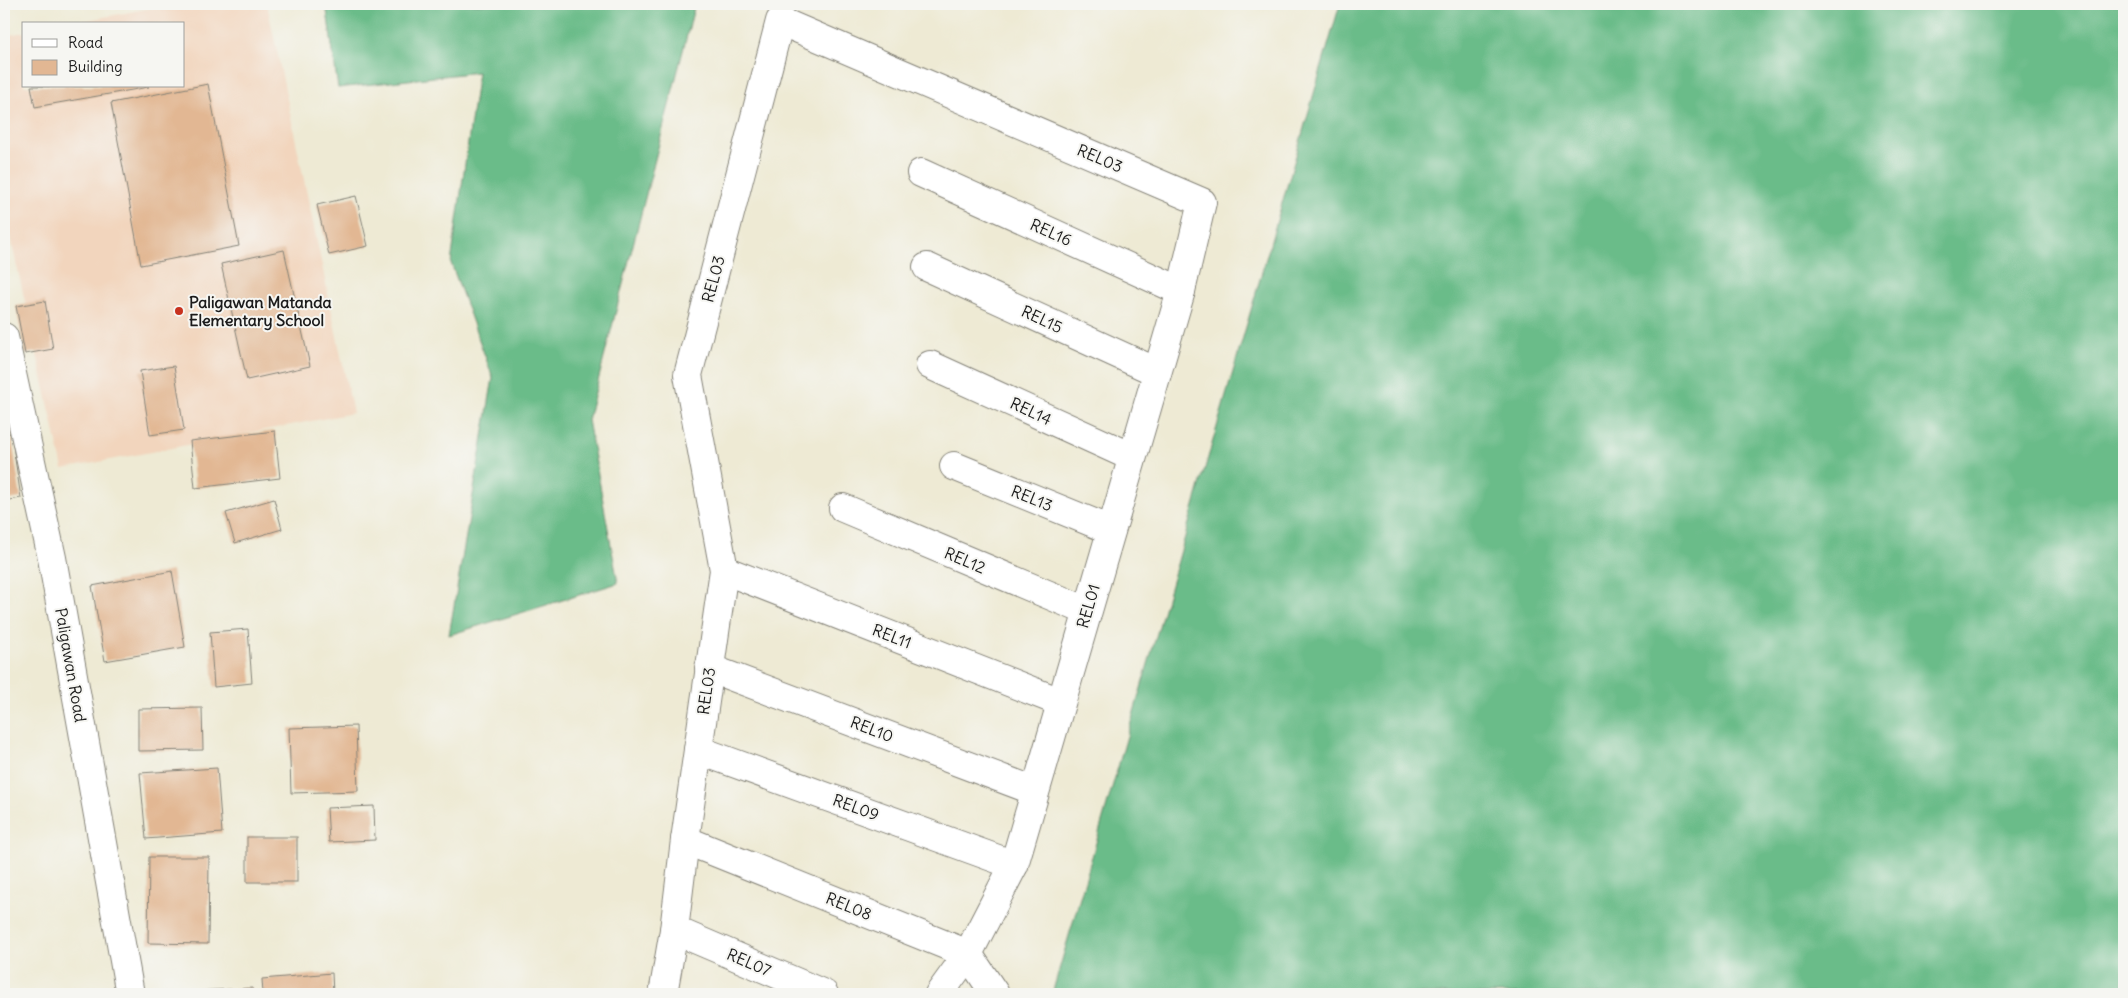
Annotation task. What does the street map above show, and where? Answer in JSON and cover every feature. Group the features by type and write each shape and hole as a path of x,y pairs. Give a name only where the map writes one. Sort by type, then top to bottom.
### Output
{"street":[{"name":"REL03","path":"663,994 674,930 724,570 688,375 780,21 1202,202"},
{"name":"REL16","path":"921,173 1181,291"},
{"name":"REL01","path":"939,994 968,954 1014,865 1181,291 1202,202"},
{"name":"REL15","path":"927,267 1157,372"},
{"name":"Paligawan Road","path":"4,337 52,558 130,994"},
{"name":"REL14","path":"930,365 1132,457"},
{"name":"REL13","path":"954,466 1110,530"},
{"name":"REL12","path":"843,508 1087,611"},
{"name":"REL11","path":"724,570 1060,702"},
{"name":"REL10","path":"709,668 1035,790"},
{"name":"REL09","path":"698,750 1014,865"},
{"name":"REL08","path":"685,840 968,954"},
{"name":"REL07","path":"674,930 824,994"},
{"path":"968,954 995,994"}],"shaded area":[{"name":"Paligawan Matanda Elementary School","path":"171,4 267,4 353,413 63,469 4,209 4,36 22,32 22,88 185,88 185,22 78,22"}],"green space":[{"path":"326,4 695,4 588,420 618,583 449,635 493,378 451,263 478,72 338,88"},
{"path":"1340,4 2124,4 2124,994 1052,994"}],"building":[{"path":"208,84 239,246 141,265 111,103"},
{"path":"31,88 143,88 35,107"},
{"path":"356,196 368,246 329,255 317,205"},
{"path":"284,250 310,366 247,380 221,264"},
{"path":"45,301 53,349 25,354 16,306"},
{"path":"174,366 184,430 150,435 140,371"},
{"path":"275,431 280,478 195,488 190,441"},
{"path":"11,433 21,498 4,501 4,434"},
{"path":"274,499 282,529 235,543 226,513"},
{"path":"172,571 185,647 105,661 92,586"},
{"path":"248,629 252,683 214,687 210,632"},
{"path":"202,708 203,750 138,751 138,709"},
{"path":"356,726 358,791 291,793 289,728"},
{"path":"217,768 222,833 146,839 140,773"},
{"path":"374,806 375,840 329,842 327,808"},
{"path":"247,837 297,837 297,882 247,882"},
{"path":"149,857 209,857 208,944 148,943"},
{"path":"332,973 333,994 263,994 262,979"},
{"path":"252,988 252,994 176,994 176,992"}],"place":[{"name":"Paligawan Matanda Elementary School","path":"179,311"}]}
